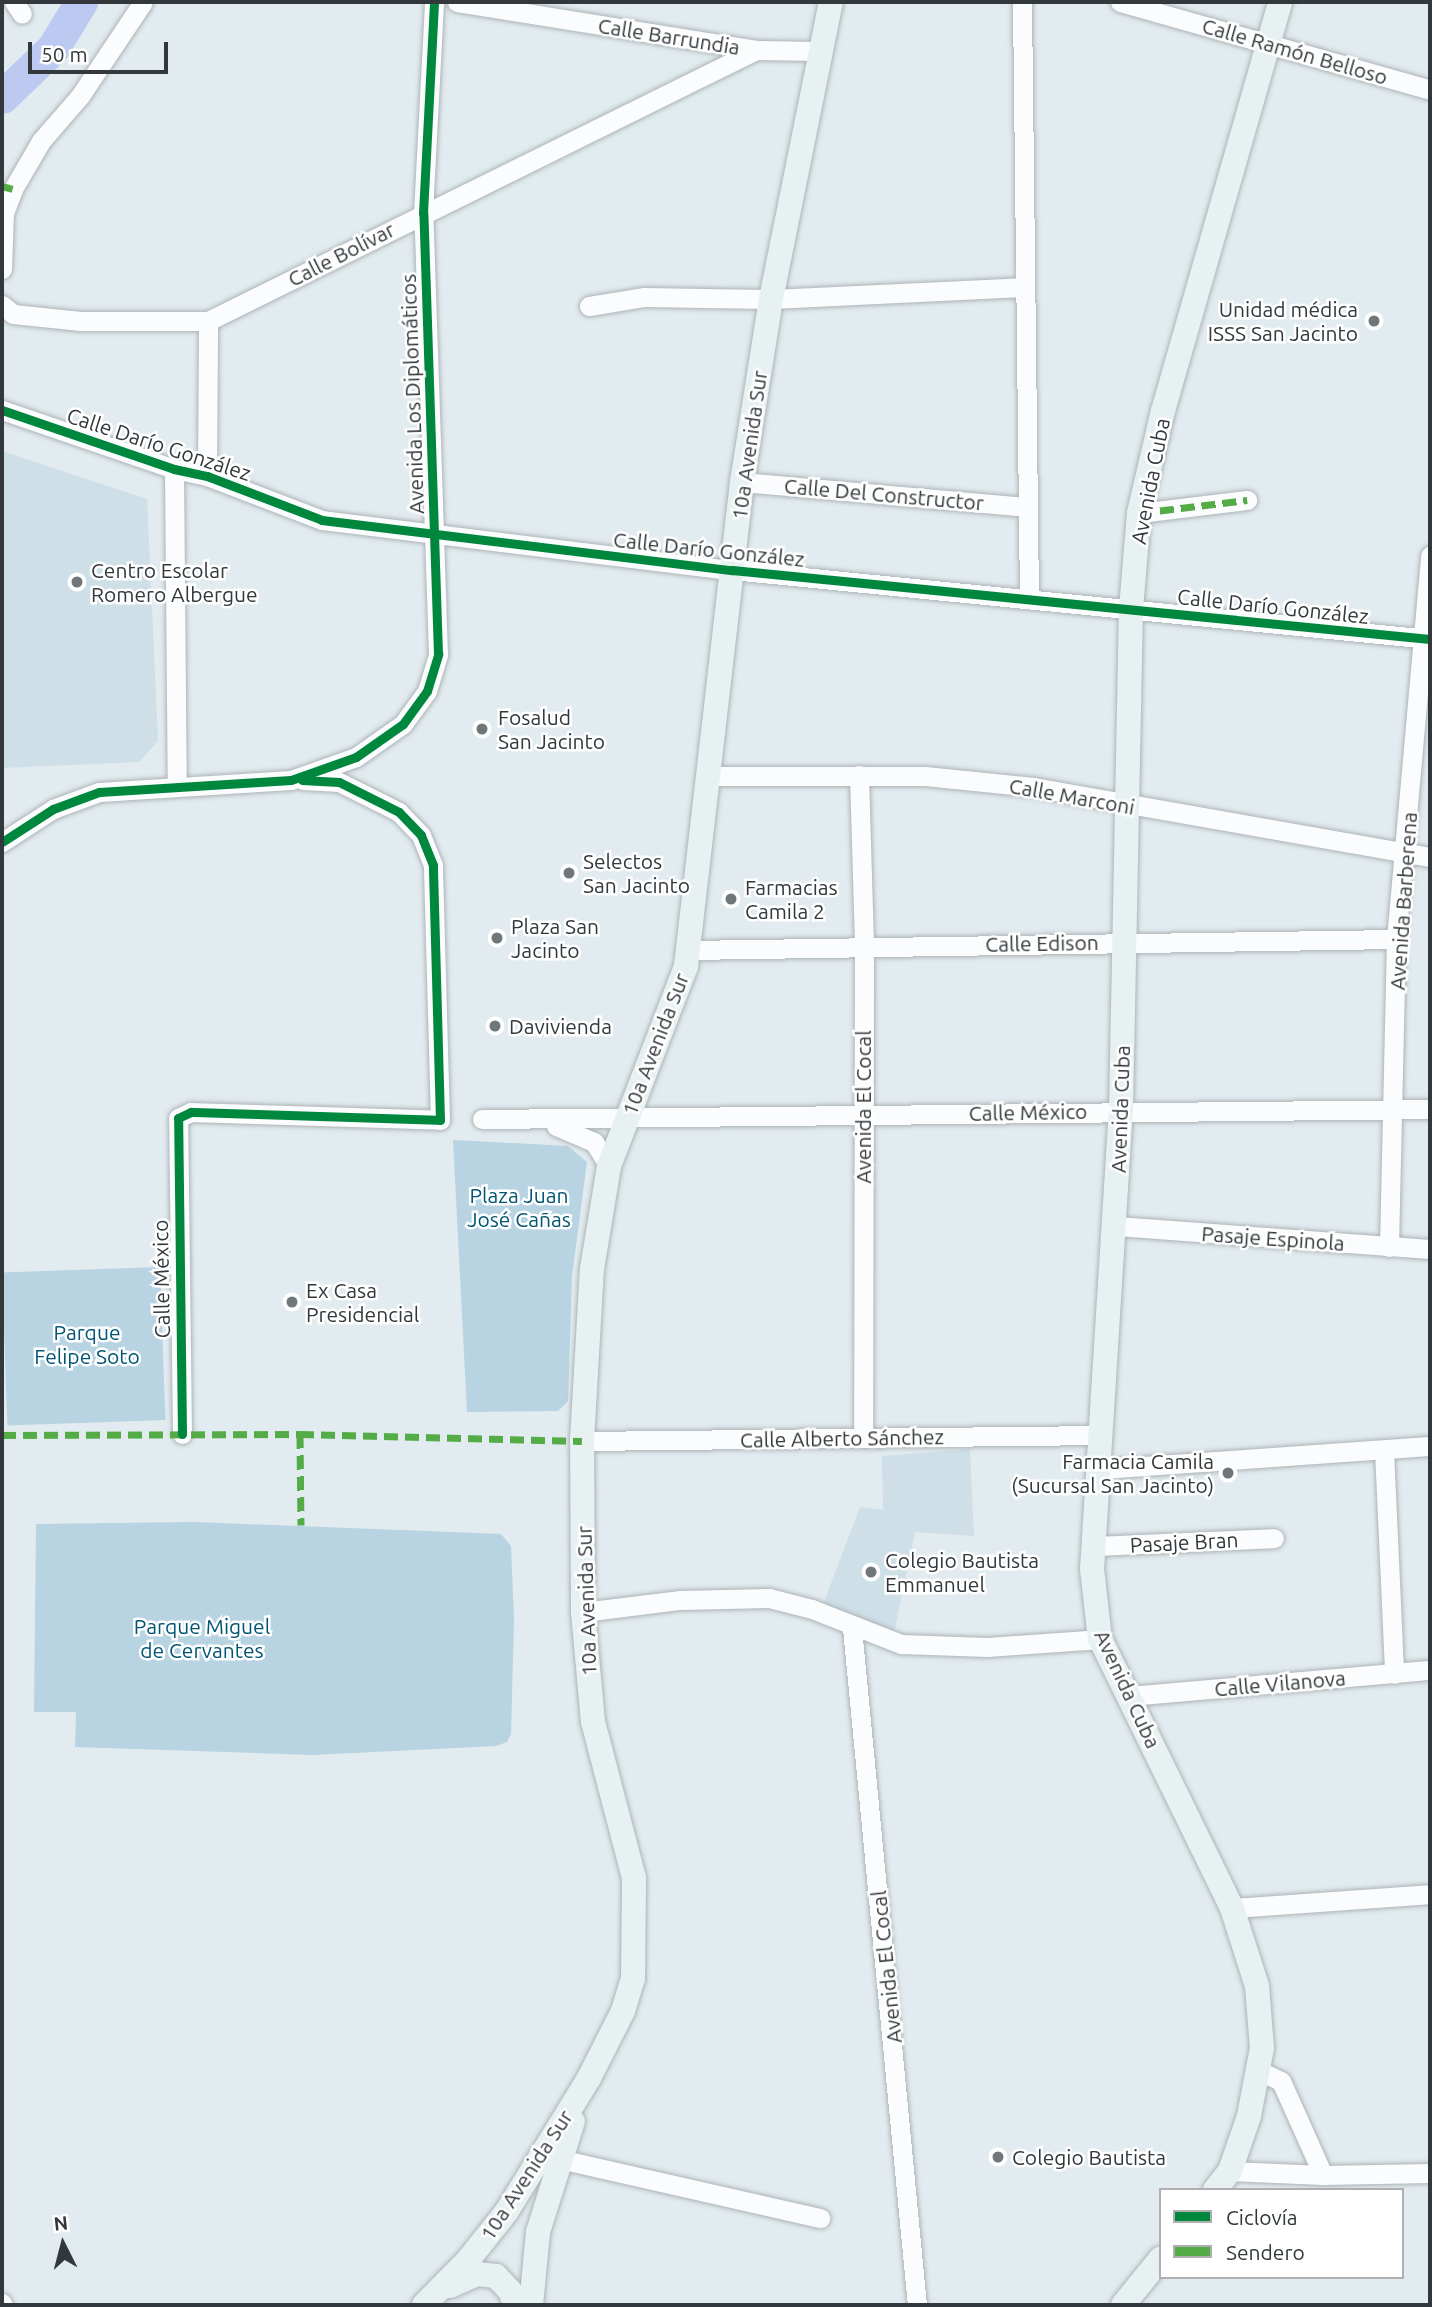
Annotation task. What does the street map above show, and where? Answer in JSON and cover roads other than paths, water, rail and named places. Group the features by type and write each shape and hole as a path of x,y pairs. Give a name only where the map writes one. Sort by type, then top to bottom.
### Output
{"main road":[{"name":"10a Avenida Sur","path":"531,2305 538,2232 559,2159 589,2078 630,1990 637,1925 634,1878 593,1722 583,1612 582,1441 592,1269 609,1166 680,985 688,950 742,482 771,299 831,2"},
{"name":"Avenida Cuba","path":"1222,2180 1249,2116 1262,2048 1257,1986 1232,1908 1100,1639 1092,1597 1116,1226 1121,1110 1131,609 1139,513 1163,411 1280,2"},
{"name":"10a Avenida Sur","path":"432,2298 507,2211 589,2078"},
{"path":"1123,2305 1159,2260"},
{"name":"10a Avenida Sur","path":"432,2298 486,2273 504,2282 515,2305"}],"street":[{"path":"2,269 4,213 41,141 80,96 143,2"},
{"name":"Avenida Los Diplomáticos","path":"2,842 53,809 99,792 291,780 356,757 404,724 427,691 438,654 424,212 434,2"},
{"name":"Calle Barrundia","path":"457,2 756,50"},
{"path":"1022,2 1028,599"},
{"name":"Calle Ramón Belloso","path":"1120,2 1268,41 1430,90"},
{"name":"Calle Bolívar","path":"2,305 13,314 81,321 208,321 756,50 820,51"},
{"path":"589,306 644,298 771,299 1024,287"},
{"path":"207,476 208,321"},
{"name":"Calle Darío González","path":"2,410 174,469 207,476 322,520 433,536 732,570 1426,639"},
{"path":"174,469 177,787"},
{"name":"Calle Del Constructor","path":"742,482 1026,507"},
{"path":"1139,513 1247,500"},
{"name":"Avenida Barberena","path":"1389,1247 1396,939 1422,743 1430,555"},
{"name":"Calle Marconi","path":"709,776 859,775 1033,788 1430,857"},
{"name":"Avenida El Cocal","path":"859,775 864,947 863,1438"},
{"name":"Calle México","path":"182,1434 176,1124 183,1114 191,1112 440,1120 433,865 421,835 399,812 358,789 339,782 291,780"},
{"name":"Calle Edison","path":"688,950 1124,940 1396,939"},
{"name":"Calle México","path":"482,1119 541,1121 1121,1110 1430,1110"},
{"path":"541,1121 594,1142 609,1166"},
{"name":"Pasaje Espinola","path":"1116,1226 1430,1249"},
{"name":"Calle Alberto Sánchez","path":"582,1441 1102,1435"},
{"path":"1101,1469 1430,1446"},
{"path":"1384,1450 1394,1674"},
{"name":"Pasaje Bran","path":"1094,1546 1274,1538"},
{"path":"583,1612 680,1600 769,1598 812,1609 852,1628 901,1644 988,1647 1100,1639"},
{"name":"Avenida El Cocal","path":"852,1628 917,2305"},
{"name":"Calle Vilanova","path":"1130,1696 1430,1670"},
{"path":"1232,1908 1430,1894"},
{"path":"1258,2070 1281,2081 1323,2175"},
{"path":"559,2159 820,2218"},
{"path":"1222,2180 1430,2173"}],"waterway":[{"path":"2,97 53,48 81,2"}],"place":[{"name":"Unidad médica ISSS San Jacinto","path":"1374,321"},
{"name":"Centro Escolar Romero Albergue","path":"77,582"},
{"name":"Fosalud San Jacinto","path":"482,729"},
{"name":"Selectos San Jacinto","path":"569,873"},
{"name":"Farmacias Camila 2","path":"731,899"},
{"name":"Plaza San Jacinto","path":"497,938"},
{"name":"Davivienda","path":"495,1026"},
{"name":"Ex Casa Presidencial","path":"292,1302"},
{"name":"Farmacia Camila (Sucursal San Jacinto)","path":"1228,1473"},
{"name":"Colegio Bautista Emmanuel","path":"871,1572"},
{"name":"Colegio Bautista","path":"998,2157"}],"park label":[{"name":"Plaza Juan José Cañas","path":"519,1207"},
{"name":"Parque Felipe Soto","path":"87,1344"},
{"name":"Parque Miguel de Cervantes","path":"202,1638"}]}
